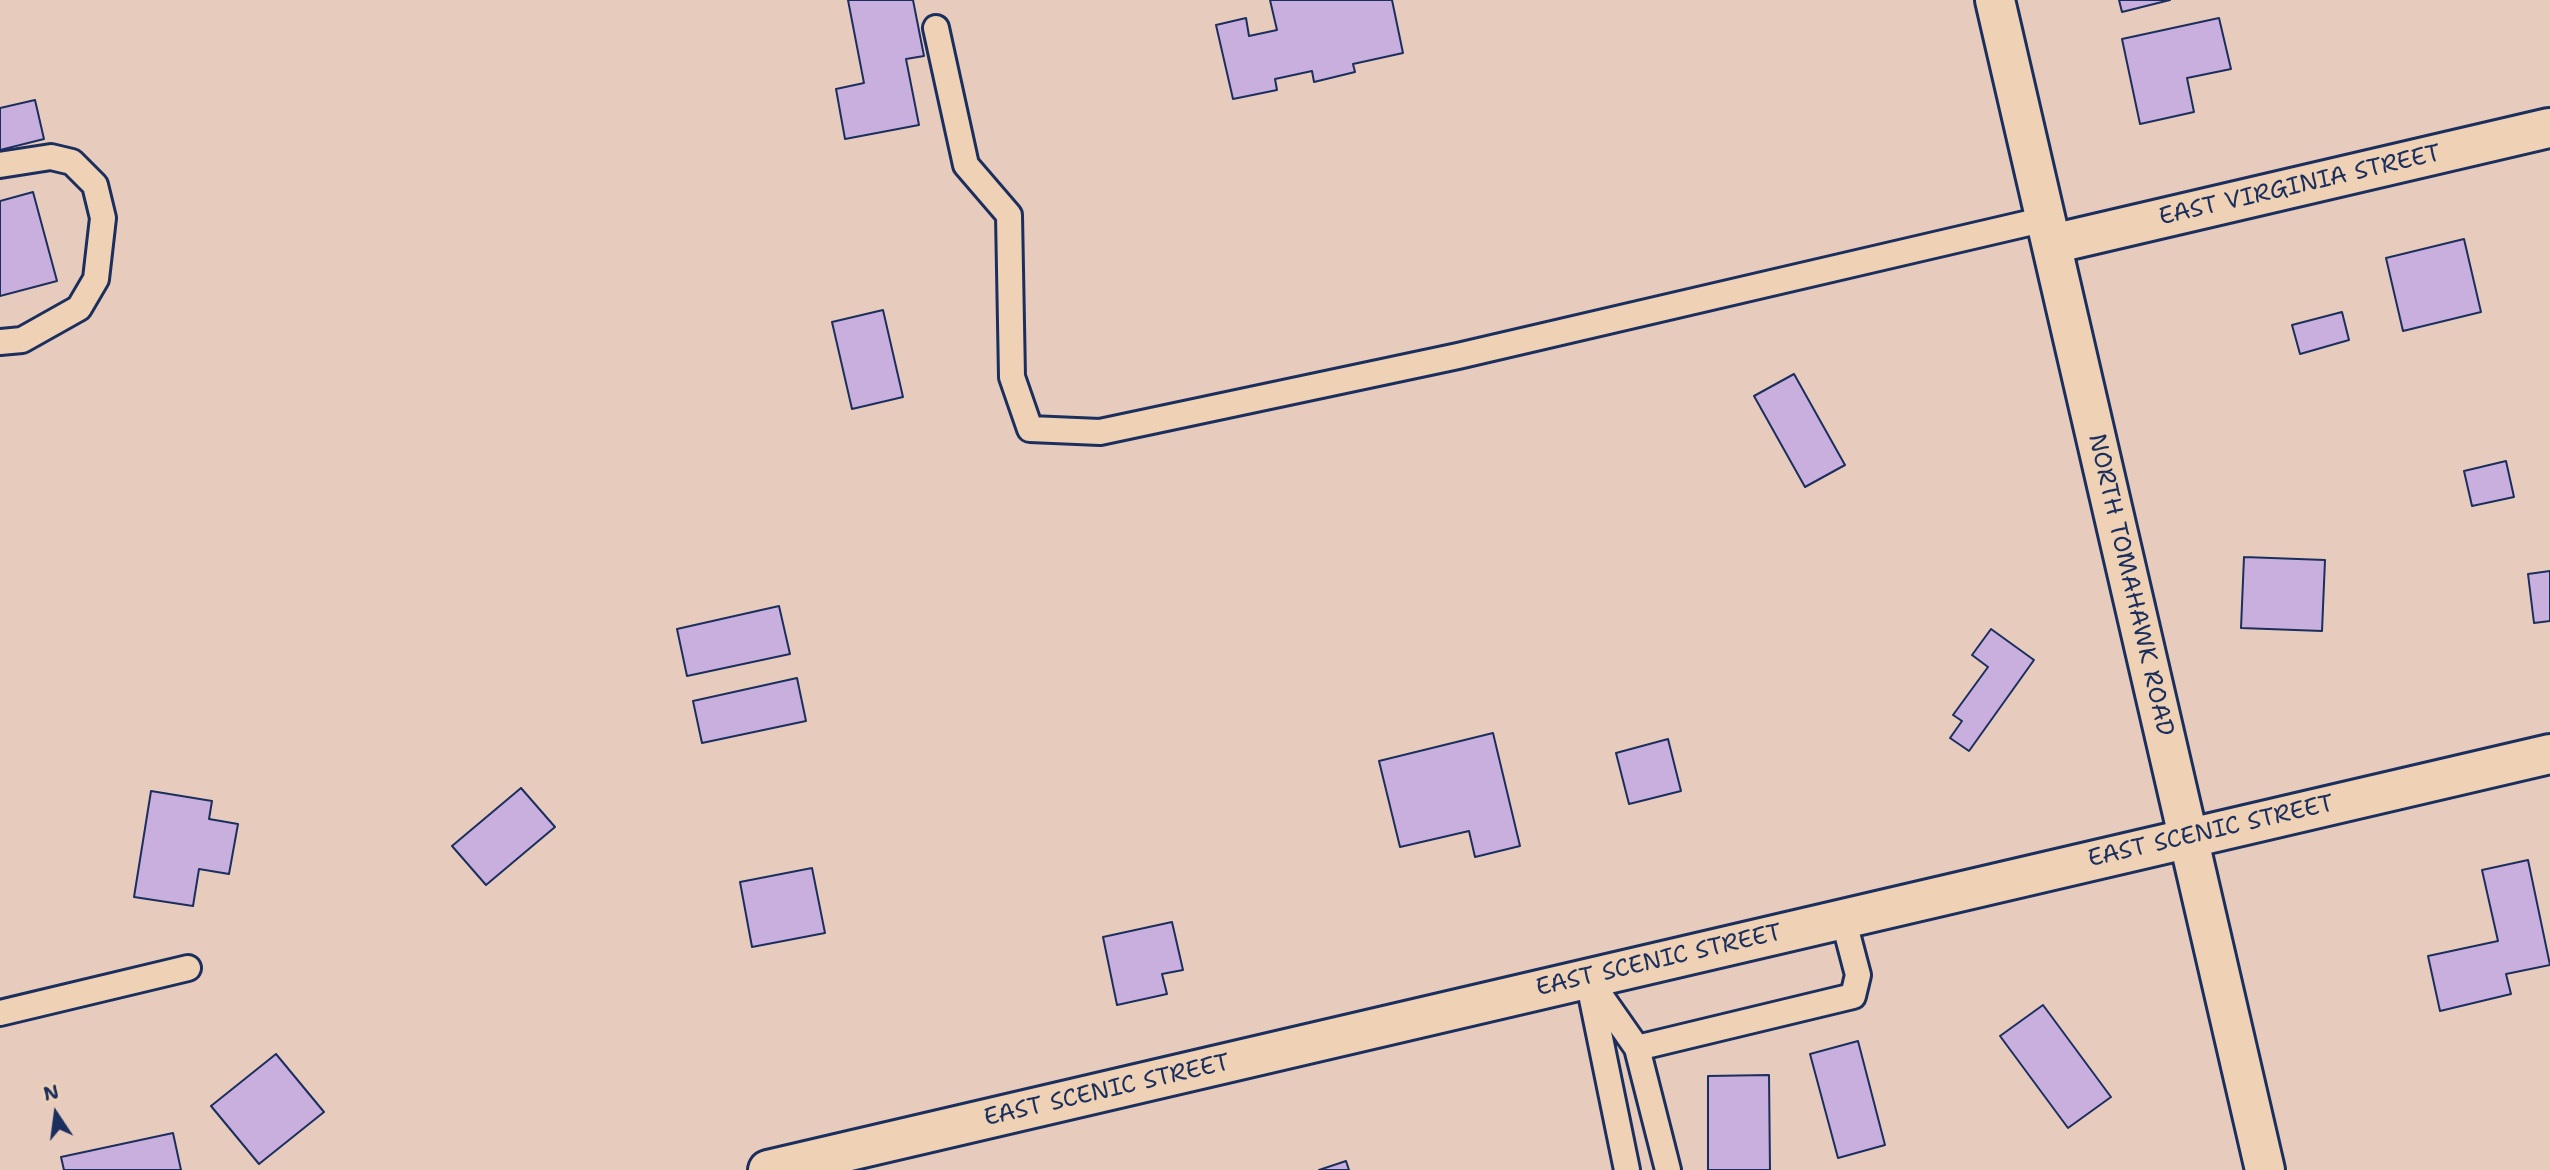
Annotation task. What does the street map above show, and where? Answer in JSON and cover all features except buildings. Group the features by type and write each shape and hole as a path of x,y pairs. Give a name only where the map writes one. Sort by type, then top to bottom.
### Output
{"street":[{"name":"NORTH TOMAHAWK ROAD","path":"1995,0 2265,1170"},
{"name":"EAST VIRGINIA STREET","path":"2049,232 2549,128"},
{"name":"EAST SCENIC STREET","path":"768,1170 2550,754"}],"lane":[{"path":"936,28 966,166 1009,215 1012,377 1030,429 1100,432 2049,232"},
{"path":"0,166 51,157 72,162 95,185 103,218 96,279 79,308 22,340 0,342"},
{"path":"1637,1048 1853,996 1858,975 1843,918"},
{"path":"0,1013 188,968"},
{"path":"1588,978 1637,1048 1668,1170"},
{"path":"1588,978 1628,1170"}]}
